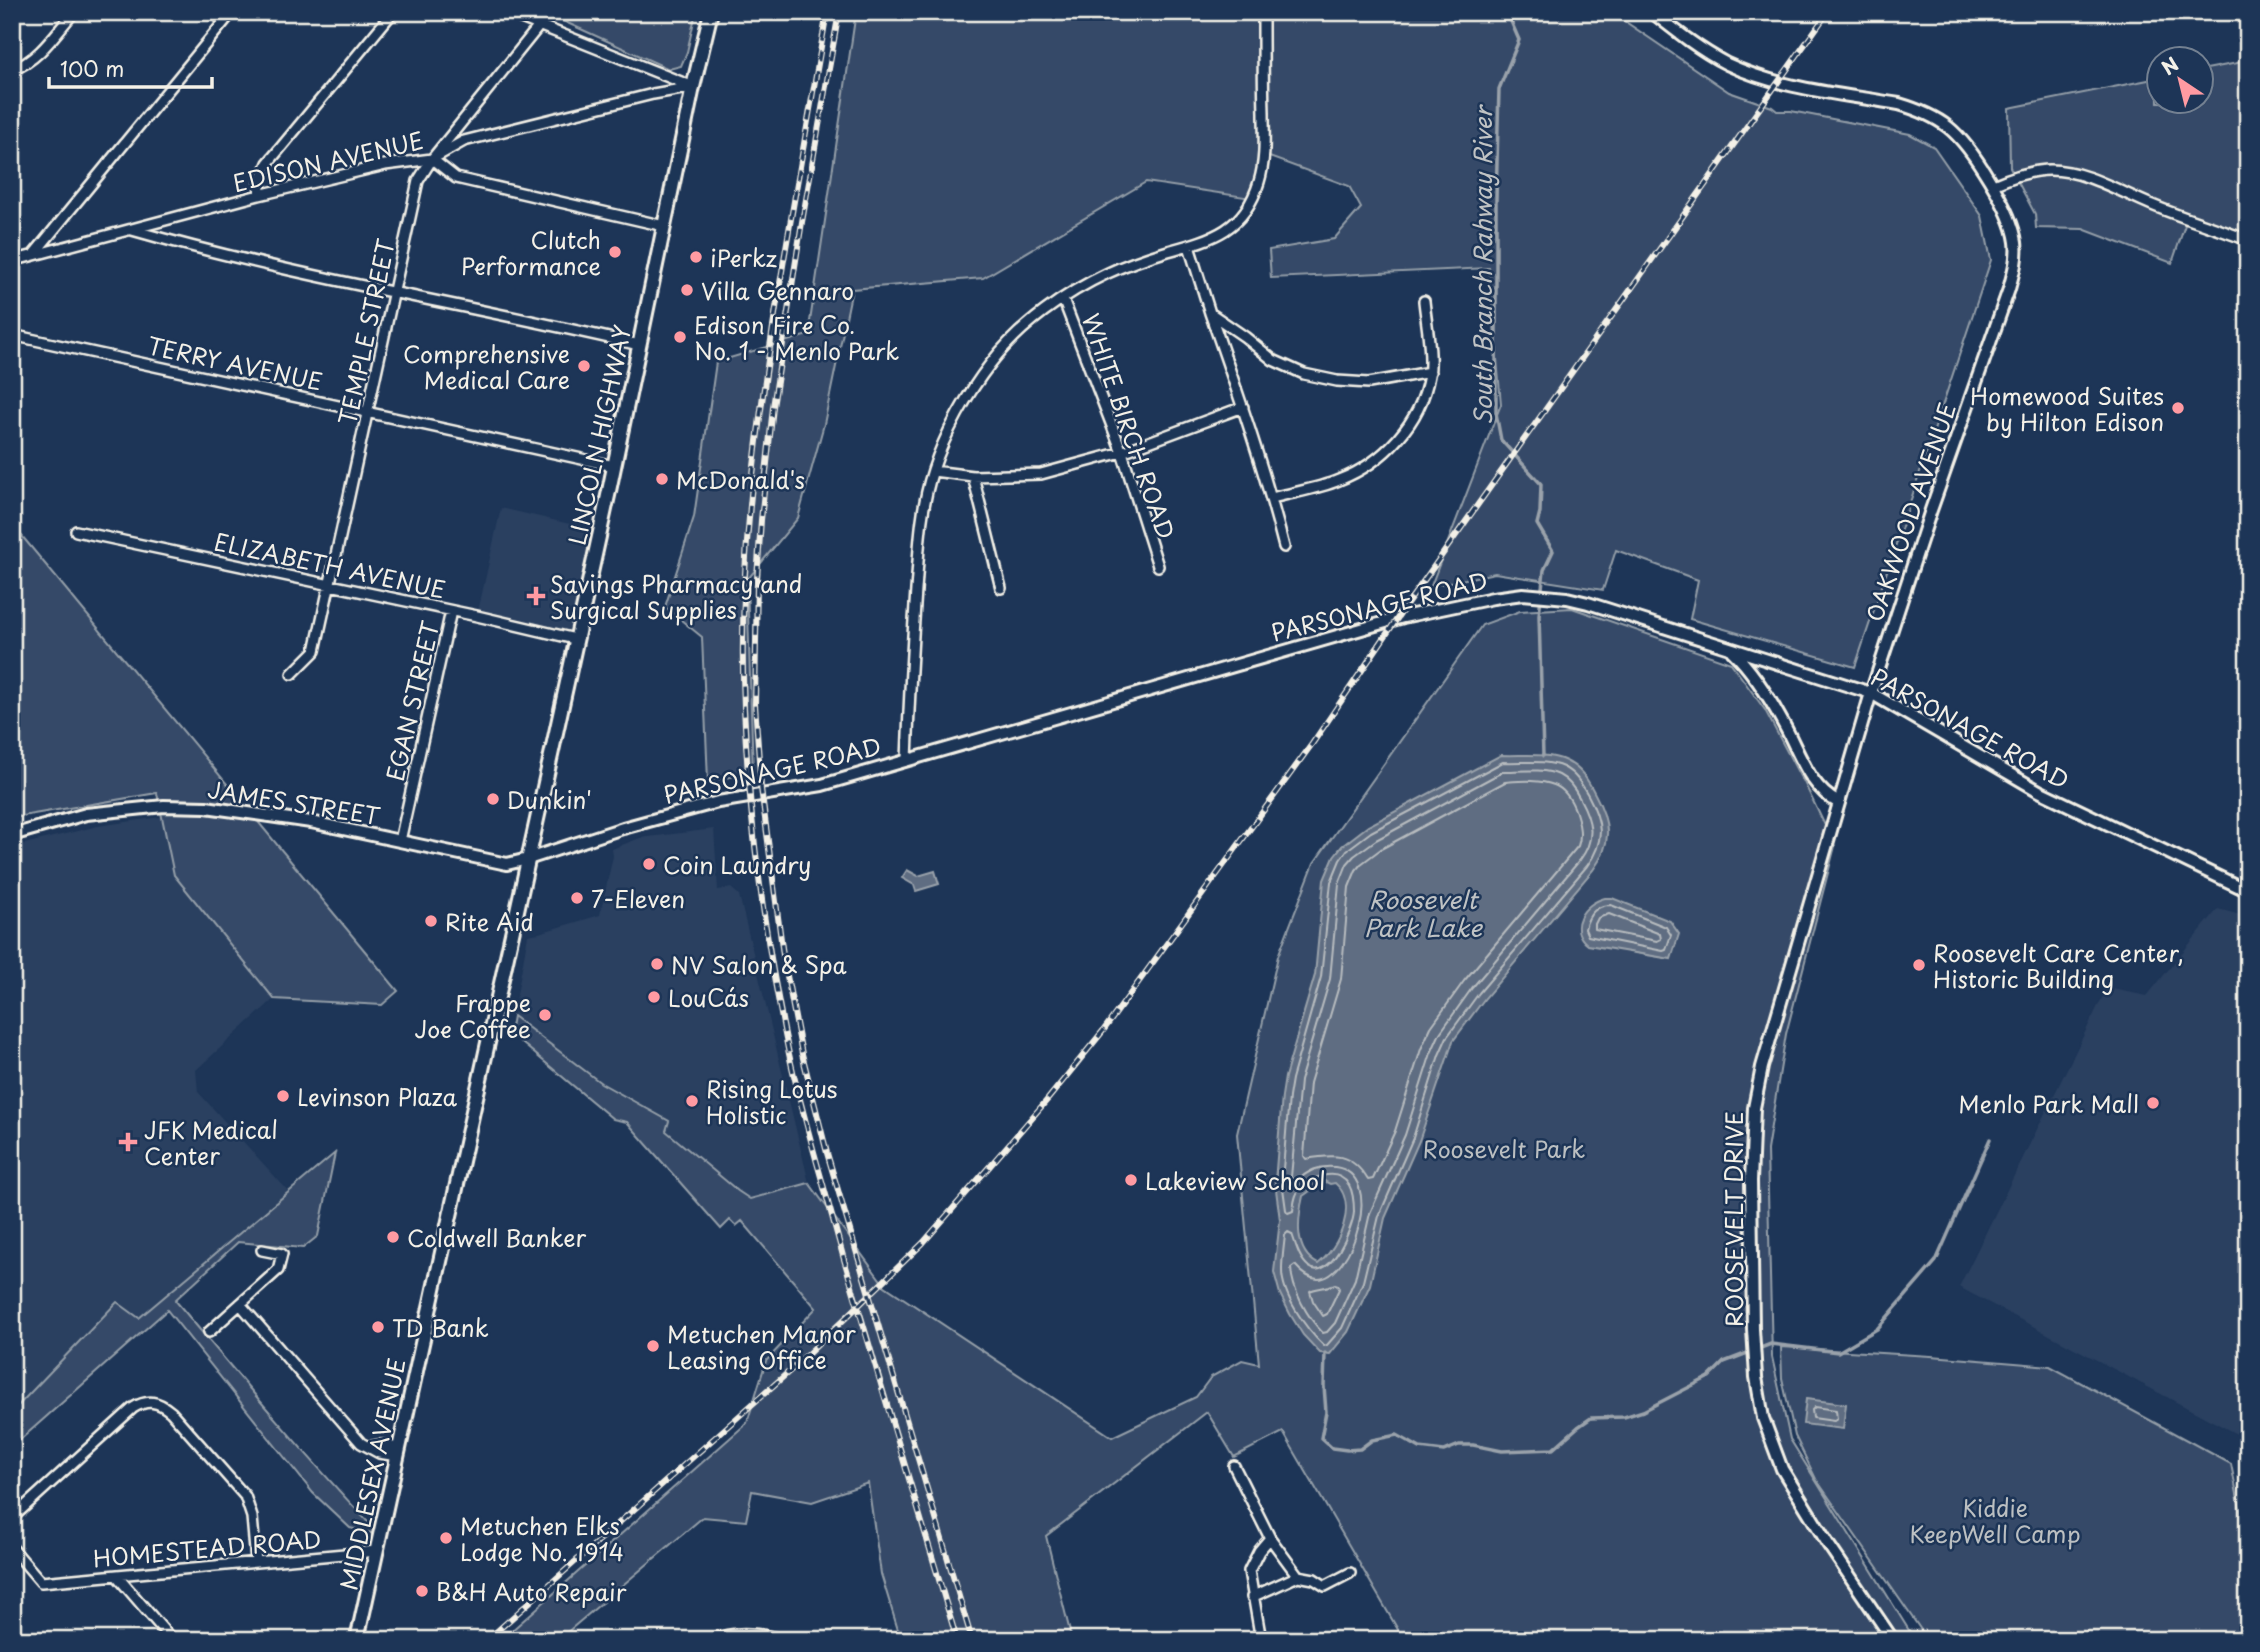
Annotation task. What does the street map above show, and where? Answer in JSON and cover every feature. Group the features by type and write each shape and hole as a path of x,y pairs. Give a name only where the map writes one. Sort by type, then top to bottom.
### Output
{"main road":[{"name":"LINCOLN HIGHWAY","path":"482,1071 711,12"},
{"name":"MIDDLESEX AVENUE","path":"358,1640 482,1071"}],"street":[{"path":"12,69 24,65 38,54 74,12"},
{"path":"34,254 232,12"},
{"path":"259,195 261,179 268,163 393,12"},
{"path":"506,12 693,87"},
{"path":"907,760 919,532 933,471 968,397 993,359 1027,326 1063,299 1117,269 1212,239 1233,224 1253,199 1264,159 1263,12"},
{"name":"OAKWOOD AVENUE","path":"1652,12 1699,48 1727,64 1764,79 1899,104 1918,110 1949,127 1993,185 2007,212 2016,241 2014,272 1931,510 1871,694"},
{"name":"TEMPLE STREET","path":"292,674 315,651 418,181 432,159 539,26"},
{"name":"EDISON AVENUE","path":"12,261 385,164 432,159 464,141 653,94 693,87"},
{"path":"432,159 456,178 664,226"},
{"path":"1993,185 2031,172 2067,172 2087,177 2248,240"},
{"path":"132,230 394,294 639,345"},
{"path":"1189,246 1272,498 1284,547"},
{"name":"WHITE BIRCH ROAD","path":"1063,299 1122,452 1157,566"},
{"path":"1272,498 1352,475 1377,458 1407,429 1430,372 1424,300"},
{"path":"1210,313 1273,360 1304,374 1337,381 1369,383 1430,372"},
{"name":"TERRY AVENUE","path":"12,335 614,466"},
{"path":"933,471 974,475 1041,474 1122,452 1243,407"},
{"path":"974,475 1001,588"},
{"name":"ELIZABETH AVENUE","path":"76,531 575,639"},
{"name":"PARSONAGE ROAD","path":"528,859 613,831 718,802 822,785 1391,620 1493,598 1535,594 1588,603 1871,694 2039,791 2248,891"},
{"name":"EGAN STREET","path":"400,841 451,611"},
{"path":"1730,649 1753,674 1819,790 1839,803"},
{"name":"ROOSEVELT DRIVE","path":"1871,694 1762,1067 1754,1108 1751,1151 1753,1329 1763,1418 1782,1469 1828,1544 1893,1640"},
{"name":"JAMES STREET","path":"12,835 86,814 164,806 239,810 311,821 507,864 528,859"},
{"path":"209,1332 278,1270 282,1254 262,1250"},
{"path":"240,1304 361,1443 379,1453 398,1452"},
{"path":"12,1518 133,1408 152,1401 171,1412 245,1496 252,1517 256,1562"},
{"path":"1234,1466 1270,1538 1298,1576"},
{"path":"1261,1640 1249,1572 1259,1551 1270,1538"},
{"name":"HOMESTEAD ROAD","path":"12,1548 41,1582 377,1551"},
{"path":"1252,1597 1298,1576 1314,1579 1325,1586 1350,1573"},
{"path":"117,1576 172,1640"},
{"path":"712,1640 732,1634 750,1633 783,1640"}],"shaded area":[{"path":"501,508 600,531 575,639 477,616"},
{"name":"JFK Medical Center","path":"168,816 174,875 274,999 196,1070 198,1092 289,1192 139,1318 117,1302 12,1412 12,847 98,826"},
{"path":"714,829 718,890 731,888 739,895 809,1183 750,1199 666,1131 655,1112 601,1083 513,1016 528,935 600,915 613,856 612,849 640,838"},
{"name":"Menlo Park Mall","path":"2218,909 2248,917 2248,1440 1959,1287 2107,988 2147,996"}],"green space":[{"path":"543,12 696,12 681,66 669,69"},
{"path":"856,12 1611,12 1729,92 1777,111 1791,111 1910,134 1934,147 1982,216 1991,260 1855,667 1690,619 1698,580 1616,550 1603,590 1495,573 1431,586 1501,404 1489,268 1271,278 1269,250 1334,239 1361,208 1349,186 1264,155 1251,198 1146,182 983,278 852,289 824,424 798,518 747,580 753,773 708,781 702,637 665,607 694,517 716,362 808,335"},
{"path":"2248,61 2248,240 2187,219 2172,263 2083,229 2036,228 2035,214 2010,167 2009,108 2144,81 2144,116 2214,116 2214,68"},
{"path":"12,524 398,991 382,1005 274,999 174,875 157,793 12,819"},
{"name":"Roosevelt Park","path":"1572,608 1731,663 1765,710 1801,778 1819,794 1803,780 1835,846 1786,1034 1767,1150 1772,1357 1790,1439 1915,1640 1404,1640 1283,1432 1234,1457 1207,1412 1046,1536 1072,1640 901,1640 881,1574 868,1483 812,1502 752,1491 746,1521 703,1517 558,1640 501,1640 747,1423 766,1361 816,1308 742,1221 736,1226 730,1220 721,1229 627,1122 613,1119 510,1033 513,1016 601,1083 669,1121 666,1131 750,1199 809,1183 885,1286 1112,1437 1196,1397 1211,1377 1242,1360 1259,1364 1237,1134 1278,956 1314,863 1482,625 1520,611"},
{"path":"335,1153 318,1236 303,1248 238,1242 175,1300 301,1448 380,1535 350,1528 313,1493 167,1310 12,1447 12,1412 117,1302 139,1318"},
{"name":"Kiddie KeepWell Camp","path":"1781,1347 2050,1366 2231,1464 2248,1549 2248,1640 1928,1640 1816,1479 1795,1436 1782,1378"}],"water":[{"name":"Roosevelt Park Lake","path":"1501,755 1535,755 1559,758 1580,771 1600,804 1607,832 1604,851 1593,870 1485,998 1453,1041 1419,1141 1385,1218 1370,1285 1348,1332 1330,1354 1320,1353 1303,1335 1280,1294 1274,1272 1280,1220 1275,1182 1285,1077 1315,975 1324,880 1334,856 1342,846 1368,826","holes":["1324,1181 1335,1183 1342,1192 1346,1213 1339,1237 1318,1264 1304,1251 1301,1243 1300,1214 1303,1196"]},
{"path":"907,870 918,876 935,871 939,884 916,891 914,885 902,878"},
{"path":"1605,898 1612,898 1670,921 1679,934 1671,959 1588,945 1578,931 1580,917 1590,905"},
{"path":"1806,1399 1846,1404 1843,1429 1803,1424"}],"waterway":[{"name":"South Branch Rahway River","path":"1507,12 1519,40 1499,89 1496,413 1501,440 1541,484 1537,524 1553,551 1544,570 1539,615 1543,756"},
{"name":"South Branch Rahway River","path":"1325,1353 1326,1412 1321,1438 1332,1448 1360,1449 1372,1440 1397,1435 1420,1448 1444,1451 1459,1445 1502,1451 1553,1449 1591,1418 1624,1417 1643,1411 1709,1377 1724,1362 1771,1344 1838,1352 1877,1329 1936,1261 1990,1139"}],"railway":[{"path":"827,12 776,308 750,507 743,657 750,794 766,925 780,1011 795,1079 843,1256 957,1640"},
{"path":"839,12 773,407 761,520 755,704 761,788 783,955 802,1054 827,1153 972,1640"},
{"path":"487,1640 792,1369 854,1310 923,1243 1048,1099 1103,1031 1312,744 1405,607 1828,12"}],"place":[{"name":"Clutch Performance","path":"615,252"},
{"name":"iPerkz","path":"696,257"},
{"name":"Villa Gennaro","path":"687,290"},
{"name":"Edison Fire Co. No. 1 - Menlo Park","path":"680,337"},
{"name":"Comprehensive Medical Care","path":"584,366"},
{"name":"Homewood Suites by Hilton Edison","path":"2178,408"},
{"name":"McDonald's","path":"662,479"},
{"name":"Savings Pharmacy and Surgical Supplies","path":"536,596"},
{"name":"Dunkin'","path":"493,799"},
{"name":"Coin Laundry","path":"649,864"},
{"name":"7-Eleven","path":"577,898"},
{"name":"Rite Aid","path":"431,921"},
{"name":"NV Salon & Spa","path":"657,964"},
{"name":"Roosevelt Care Center, Historic Building","path":"1919,965"},
{"name":"LouCás","path":"654,997"},
{"name":"Frappe Joe Coffee","path":"545,1015"},
{"name":"Levinson Plaza","path":"283,1096"},
{"name":"Rising Lotus Holistic","path":"692,1101"},
{"name":"Menlo Park Mall","path":"2153,1103"},
{"name":"JFK Medical Center","path":"128,1142"},
{"name":"Lakeview School","path":"1131,1180"},
{"name":"Coldwell Banker","path":"393,1237"},
{"name":"TD Bank","path":"378,1327"},
{"name":"Metuchen Manor Leasing Office","path":"653,1346"},
{"name":"Metuchen Elks Lodge No. 1914","path":"446,1538"},
{"name":"B&H Auto Repair","path":"422,1591"}]}
